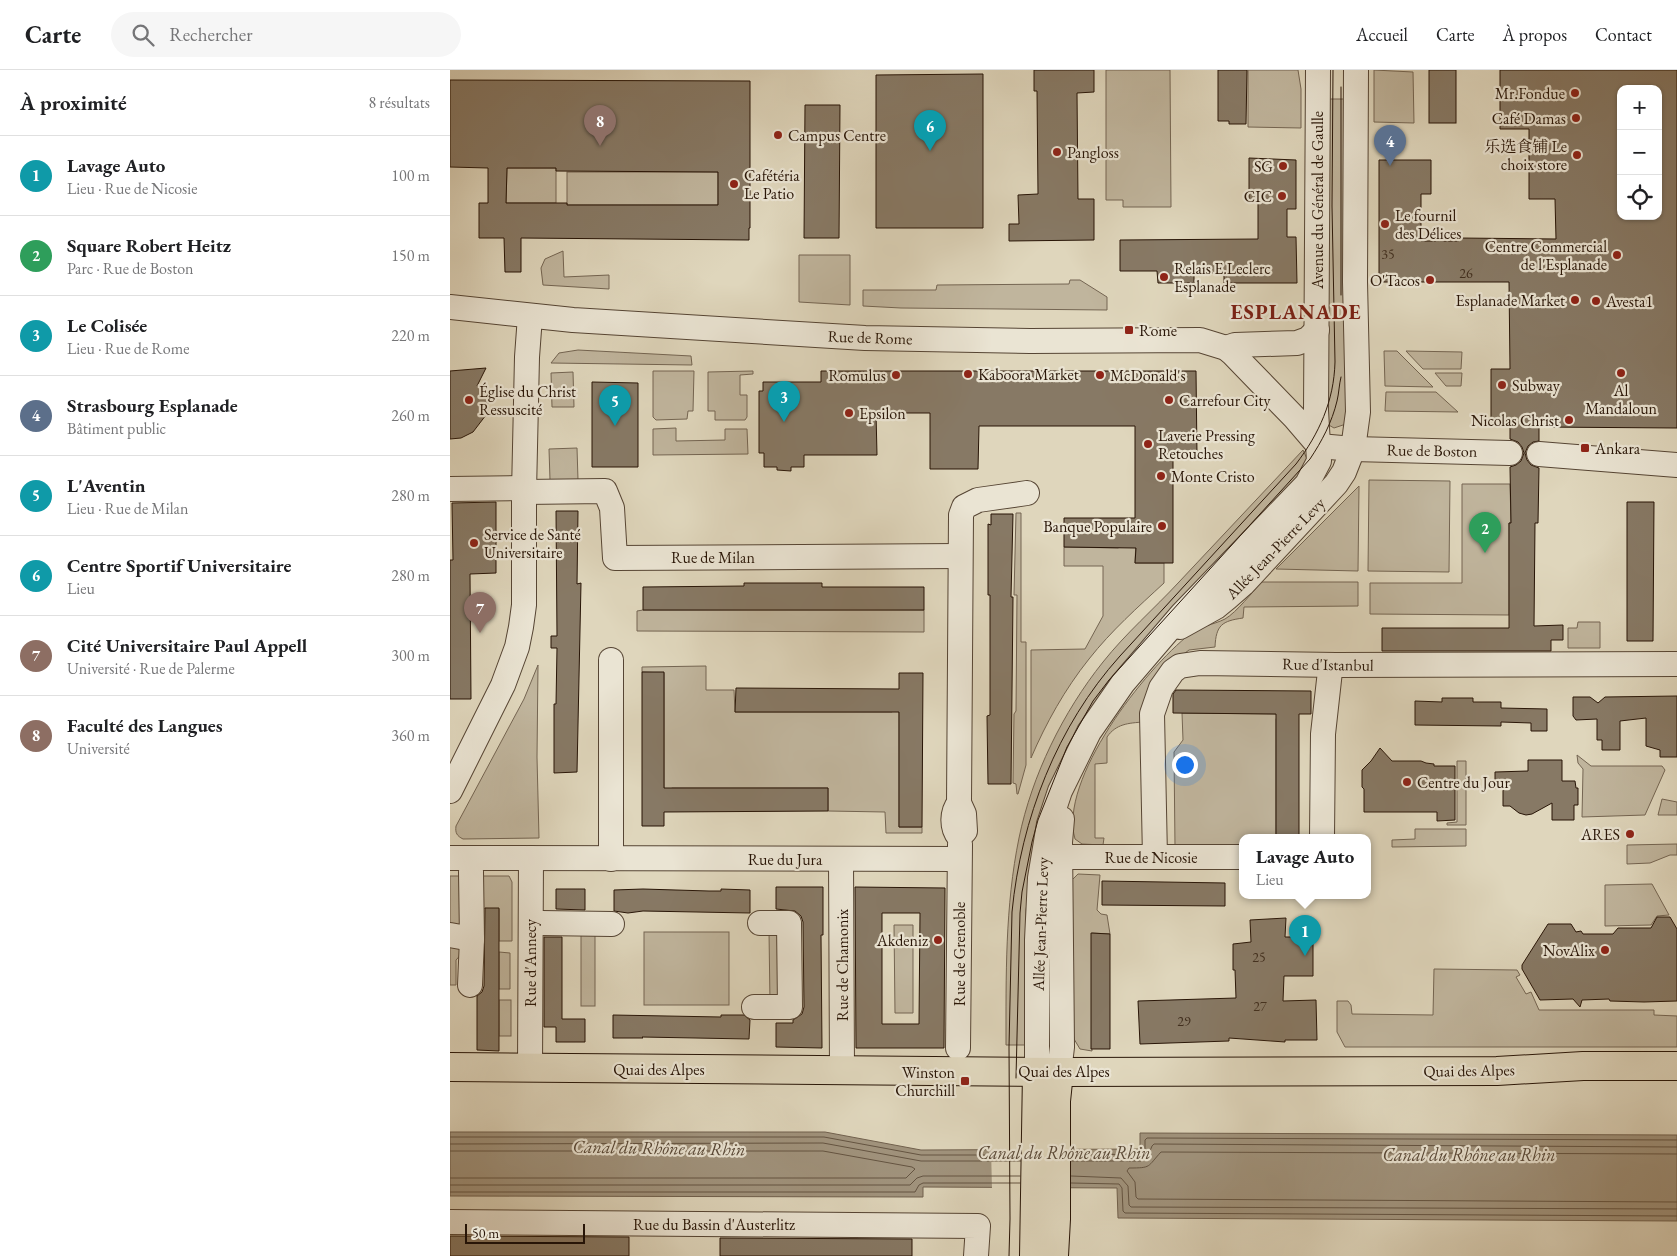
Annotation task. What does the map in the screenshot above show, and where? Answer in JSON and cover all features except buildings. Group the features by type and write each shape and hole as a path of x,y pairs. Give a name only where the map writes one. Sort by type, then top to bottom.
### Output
{"main road":[{"name":"Quai des Alpes","path":"450,1067 1048,1072 1488,1071 1583,1066 1677,1066"},
{"path":"1048,1072 1045,1118 1046,1219 1054,1256"},
{"path":"1034,1256 1046,1219"}],"street":[{"name":"Avenue du Général de Gaulle","path":"1318,70 1316,415 1319,446"},
{"name":"Allée Jean-Pierre Levy","path":"1155,646 1185,624 1216,607 1243,584 1336,484 1344,472 1353,449 1358,412 1356,70"},
{"name":"Rue de Rome","path":"450,307 530,316 865,338 1030,341 1183,339 1218,346 1297,343 1308,340 1317,330"},
{"path":"450,791 503,685 511,665 520,627 524,586 527,346 530,316"},
{"path":"1218,346 1295,418 1319,446"},
{"name":"Allée Jean-Pierre Levy","path":"1048,1072 1038,911 1042,861 1049,824 1060,791 1089,732 1123,683 1182,614 1308,484 1319,461 1319,446"},
{"name":"Rue de Boston","path":"1319,446 1353,449 1510,452"},
{"path":"1538,454 1677,465"},
{"path":"450,489 524,490"},
{"name":"Rue de Milan","path":"524,490 606,492 612,508 615,558 960,556"},
{"path":"959,848 965,831 964,814 959,803 961,515 964,508 978,500 1027,493"},
{"path":"611,660 611,859"},
{"name":"Rue d'Istanbul","path":"1154,857 1152,714 1161,688 1173,671 1180,666 1200,663 1336,665 1677,664"},
{"path":"1322,834 1323,734 1330,670 1336,665"},
{"path":"450,762 486,716"},
{"name":"Allée Jean-Pierre Levy","path":"1048,1072 1062,1047 1060,857 1063,811 1068,784 1078,752"},
{"name":"Rue du Jura","path":"450,858 842,859 959,848"},
{"name":"Rue de Grenoble","path":"958,1048 959,848"},
{"name":"Rue de Nicosie","path":"1060,857 1239,857"},
{"name":"Rue d'Annecy","path":"530,1068 531,858"},
{"name":"Rue de Chamonix","path":"842,859 842,1070"},
{"path":"460,954 471,872"},
{"path":"540,923 612,924"},
{"path":"754,1007 790,1007 789,923 760,923"},
{"name":"Rue du Bassin d'Austerlitz","path":"450,1222 978,1226 976,1256"}],"shaded area":[{"path":"1106,70 1170,70 1171,207 1123,207 1123,200 1106,200"},
{"path":"1248,70 1298,70 1301,89 1301,128 1248,127"},
{"path":"1374,70 1413,72 1414,123 1374,122"},
{"path":"1323,99 1350,99 1346,424 1334,428 1327,424"},
{"path":"507,168 556,168 556,203 506,203"},
{"path":"567,172 718,172 718,205 567,205"},
{"path":"563,251 564,277 609,275 609,289 543,285 541,268 545,259"},
{"path":"799,255 850,255 850,305 799,302"},
{"path":"1070,280 1080,280 1107,297 1107,310 863,306 863,290 936,290 937,285 1069,284"},
{"path":"578,350 691,356 692,365 551,363 559,353"},
{"path":"1384,351 1397,351 1433,387 1385,386"},
{"path":"1406,351 1462,352 1461,369 1423,369"},
{"path":"653,371 694,371 693,411 688,411 687,419 656,420 653,417"},
{"path":"753,371 753,374 740,375 740,395 747,395 747,417 745,420 715,420 715,411 708,411 708,372"},
{"path":"573,372 574,407 552,407 551,373"},
{"path":"1435,373 1462,373 1461,386 1446,386"},
{"path":"1386,392 1436,392 1458,412 1385,411"},
{"path":"676,428 676,441 725,440 725,429 747,429 748,454 653,455 653,429"},
{"path":"577,448 578,480 550,480 549,449"},
{"path":"1303,450 1307,459 1307,469 1142,649 1033,864 1026,910 1026,1045 1006,1045 1007,941 1014,864 1032,791 1051,745 1088,681 1112,651"},
{"path":"1369,480 1450,481 1449,572 1368,571"},
{"path":"1462,484 1510,484 1509,615 1370,614 1370,583 1462,583"},
{"path":"1359,486 1358,571 1276,569"},
{"path":"1016,513 1021,513 1021,642 1026,642 1026,765 1018,794 1016,784 1013,783 1014,714 1016,711 1017,595 1014,595"},
{"path":"1136,539 1135,563 1164,563 1164,583 1116,629 1080,670 1043,732 1031,758 1031,650 1085,649 1103,616 1103,566 1064,566 1064,547 1118,548"},
{"path":"1262,582 1358,582 1358,606 1244,607 1243,618 1225,623 1219,629 1215,647 1189,650 1173,662 1144,722 1118,727 1107,737 1107,763 1095,764 1095,838 1104,838 1103,845 1082,844 1075,839 1073,815 1079,787 1092,757 1109,728 1129,699 1171,650 1194,631 1230,616"},
{"path":"924,610 924,632 637,631 637,611"},
{"path":"1578,622 1600,622 1600,648 1568,648 1568,628 1577,628"},
{"path":"538,665 537,757 539,838 463,839 457,834 456,826 524,699"},
{"path":"706,666 706,690 734,690 735,712 892,712 899,706 899,827 922,827 922,833 886,833 885,812 828,811 828,788 672,788 664,794 664,673 642,672 642,667"},
{"path":"1182,713 1279,714 1276,719 1276,834 1239,834 1239,846 1175,847 1174,752 1183,740"},
{"path":"1577,755 1591,766 1662,766 1665,770 1645,815 1582,817 1583,769 1578,763"},
{"path":"1457,761 1466,761 1466,825 1447,825 1447,823 1457,822"},
{"path":"1662,799 1677,802 1677,815 1658,815"},
{"path":"1415,829 1466,829 1466,846 1392,847 1392,840 1415,839"},
{"path":"1677,844 1677,855 1670,855 1650,863 1627,864 1627,845"},
{"path":"1078,874 1100,875 1097,910 1101,914 1107,915 1110,934 1092,933 1092,1051 1080,1049 1074,1039 1070,1017 1068,884"},
{"path":"450,876 509,876 512,882 512,941 499,941 499,909 478,908 478,936 456,960 456,985 450,985"},
{"path":"1652,884 1669,915 1657,916 1651,925 1605,926 1605,885"},
{"path":"894,925 913,925 913,1013 895,1013"},
{"path":"644,932 729,932 729,1005 644,1005"},
{"path":"769,932 785,932 786,1003 770,1003"},
{"path":"581,933 595,933 595,1006 581,1006"},
{"path":"499,952 510,953 510,989 499,989"},
{"path":"1434,969 1517,970 1520,975 1516,977 1526,994 1531,992 1539,1010 1654,1010 1654,1015 1677,1016 1677,1047 1345,1047 1337,1032 1337,1001 1348,1001 1351,1005 1352,1014 1433,1015"},
{"path":"499,1000 511,1000 511,1036 499,1036"}],"water":[{"name":"Canal du Rhône au Rhin","path":"450,1132 825,1132 921,1150 1140,1149 1140,1133 1677,1135 1677,1221 1118,1218 1117,1188 923,1187 923,1197 450,1196"}],"pier":[{"path":"991,1147 1067,1147 1067,1190 992,1190"}],"tram line":[{"path":"1009,1256 1009,1047 1012,912 1024,843 1046,775 1078,712 1098,683 1120,656 1296,464 1312,441 1324,416 1332,390 1335,362 1332,206 1333,70"},
{"path":"1341,87 1341,295"},
{"path":"1016,1078 1022,892 1038,820 1067,747 1093,701 1109,680 1310,459 1329,424 1338,398 1341,377"}],"place":[{"name":"Mr.Fondue","path":"1575,93"},
{"name":"Café Damas","path":"1576,118"},
{"name":"Campus Centre","path":"778,135"},
{"name":"Faculté des Langues","path":"600,146"},
{"name":"Centre Sportif Universitaire","path":"930,151"},
{"name":"Pangloss","path":"1057,152"},
{"name":"乐选食铺 Le choix store","path":"1577,155"},
{"name":"SG","path":"1283,166"},
{"name":"Strasbourg Esplanade","path":"1390,166"},
{"name":"Cafétéria Le Patio","path":"734,184"},
{"name":"CIC","path":"1282,196"},
{"name":"Le fournil des Délices","path":"1385,224"},
{"name":"Centre Commercial de l'Esplanade","path":"1617,255"},
{"name":"Relais E.Leclerc Esplanade","path":"1164,277"},
{"name":"O'Tacos","path":"1430,280"},
{"name":"Esplanade Market","path":"1575,300"},
{"name":"Avesta1","path":"1596,301"},
{"name":"Rome","path":"1129,330"},
{"name":"Al Mandaloun","path":"1621,373"},
{"name":"Kaboora Market","path":"968,374"},
{"name":"Romulus","path":"896,375"},
{"name":"McDonald's","path":"1100,375"},
{"name":"Subway","path":"1502,385"},
{"name":"Église du Christ Ressuscité","path":"469,400"},
{"name":"Carrefour City","path":"1169,400"},
{"name":"Epsilon","path":"849,413"},
{"name":"Nicolas Christ","path":"1569,420"},
{"name":"Le Colisée","path":"784,422"},
{"name":"L'Aventin","path":"615,426"},
{"name":"Laverie Pressing Retouches","path":"1148,444"},
{"name":"Ankara","path":"1585,448"},
{"name":"Monte Cristo","path":"1161,476"},
{"name":"Banque Populaire","path":"1162,526"},
{"name":"Service de Santé Universitaire","path":"474,543"},
{"name":"Square Robert Heitz","path":"1485,553"},
{"name":"Cité Universitaire Paul Appell","path":"480,633"},
{"name":"Centre du Jour","path":"1407,782"},
{"name":"ARES","path":"1630,834"},
{"name":"Akdeniz","path":"938,940"},
{"name":"NovAlix","path":"1605,950"},
{"name":"Lavage Auto","path":"1305,956"},
{"name":"Winston Churchill","path":"965,1081"}],"district":[{"name":"ESPLANADE","path":"1296,312"}]}
